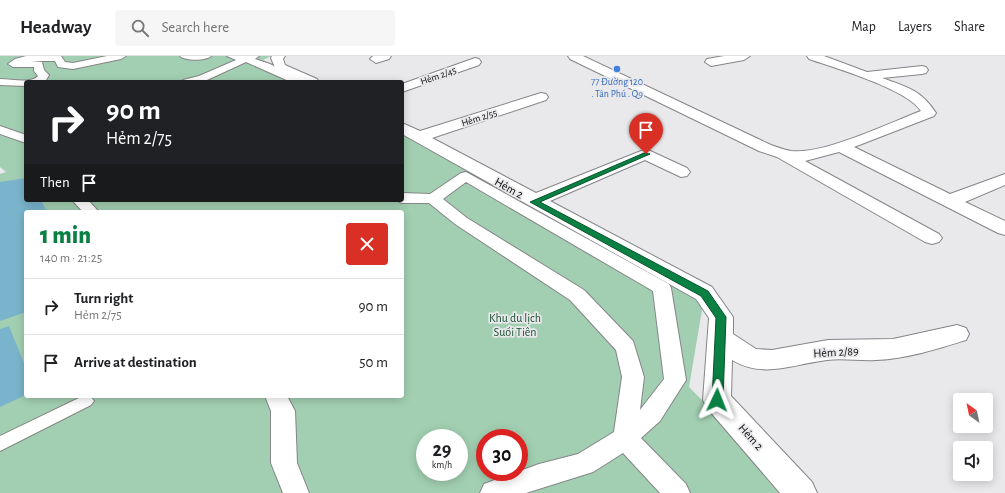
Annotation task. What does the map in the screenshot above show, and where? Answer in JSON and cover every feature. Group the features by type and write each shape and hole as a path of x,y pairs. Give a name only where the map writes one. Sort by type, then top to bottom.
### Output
{"street":[{"path":"41,80 44,75 39,71 40,68 38,64 13,64 21,59 42,57 58,58 62,65 73,66 121,56"},
{"path":"185,56 206,56"},
{"path":"232,56 250,58 295,80"},
{"path":"279,56 277,58 280,67 308,80"},
{"path":"574,56 779,154 932,238"},
{"path":"711,62 744,56"},
{"path":"779,154 799,157 842,147 929,113 922,102 903,90 813,56"},
{"path":"826,61 848,56"},
{"path":"195,80 250,58"},
{"name":"Hẻm 2/45","path":"404,87 475,62"},
{"path":"865,75 922,70"},
{"path":"0,82 24,83"},
{"name":"Hẻm 2/55","path":"410,132 541,97"},
{"path":"0,130 24,138"},
{"name":"Hẻm 2","path":"410,132 534,202 704,293 721,317 717,400 801,493"},
{"path":"842,147 1005,229"},
{"path":"534,202 646,154 681,172"},
{"path":"433,199 466,176 662,288 675,380 652,414 625,438 584,464 539,476 493,493"},
{"path":"950,201 1005,179"},
{"path":"404,198 433,199 461,221 577,295 626,347 633,377 625,438"},
{"path":"82,202 89,210"},
{"name":"Hẻm 2/89","path":"719,337 737,351 753,358 777,360 830,350 881,351 906,347 934,338 957,334"},
{"path":"277,398 283,412 284,463 296,493"},
{"path":"625,438 677,493"}],"lane":[{"path":"0,444 86,401"}],"green space":[{"name":"Khu du lịch Suối Tiên","path":"0,56 271,56 263,60 301,80 24,80 24,202 404,202 404,135 704,298 689,387 794,493 0,493 0,174 6,172 0,167"}],"water":[{"path":"24,178 24,202 42,202 46,210 24,210 24,313 0,321 0,182"},
{"path":"9,326 24,363 24,396 0,407 0,329"}],"place":[{"name":"77 Đường 120 . Tân Phú . Q9","path":"617,69"}],"route":[{"path":"646,154 534,202 704,293 721,317 717,400"}]}
